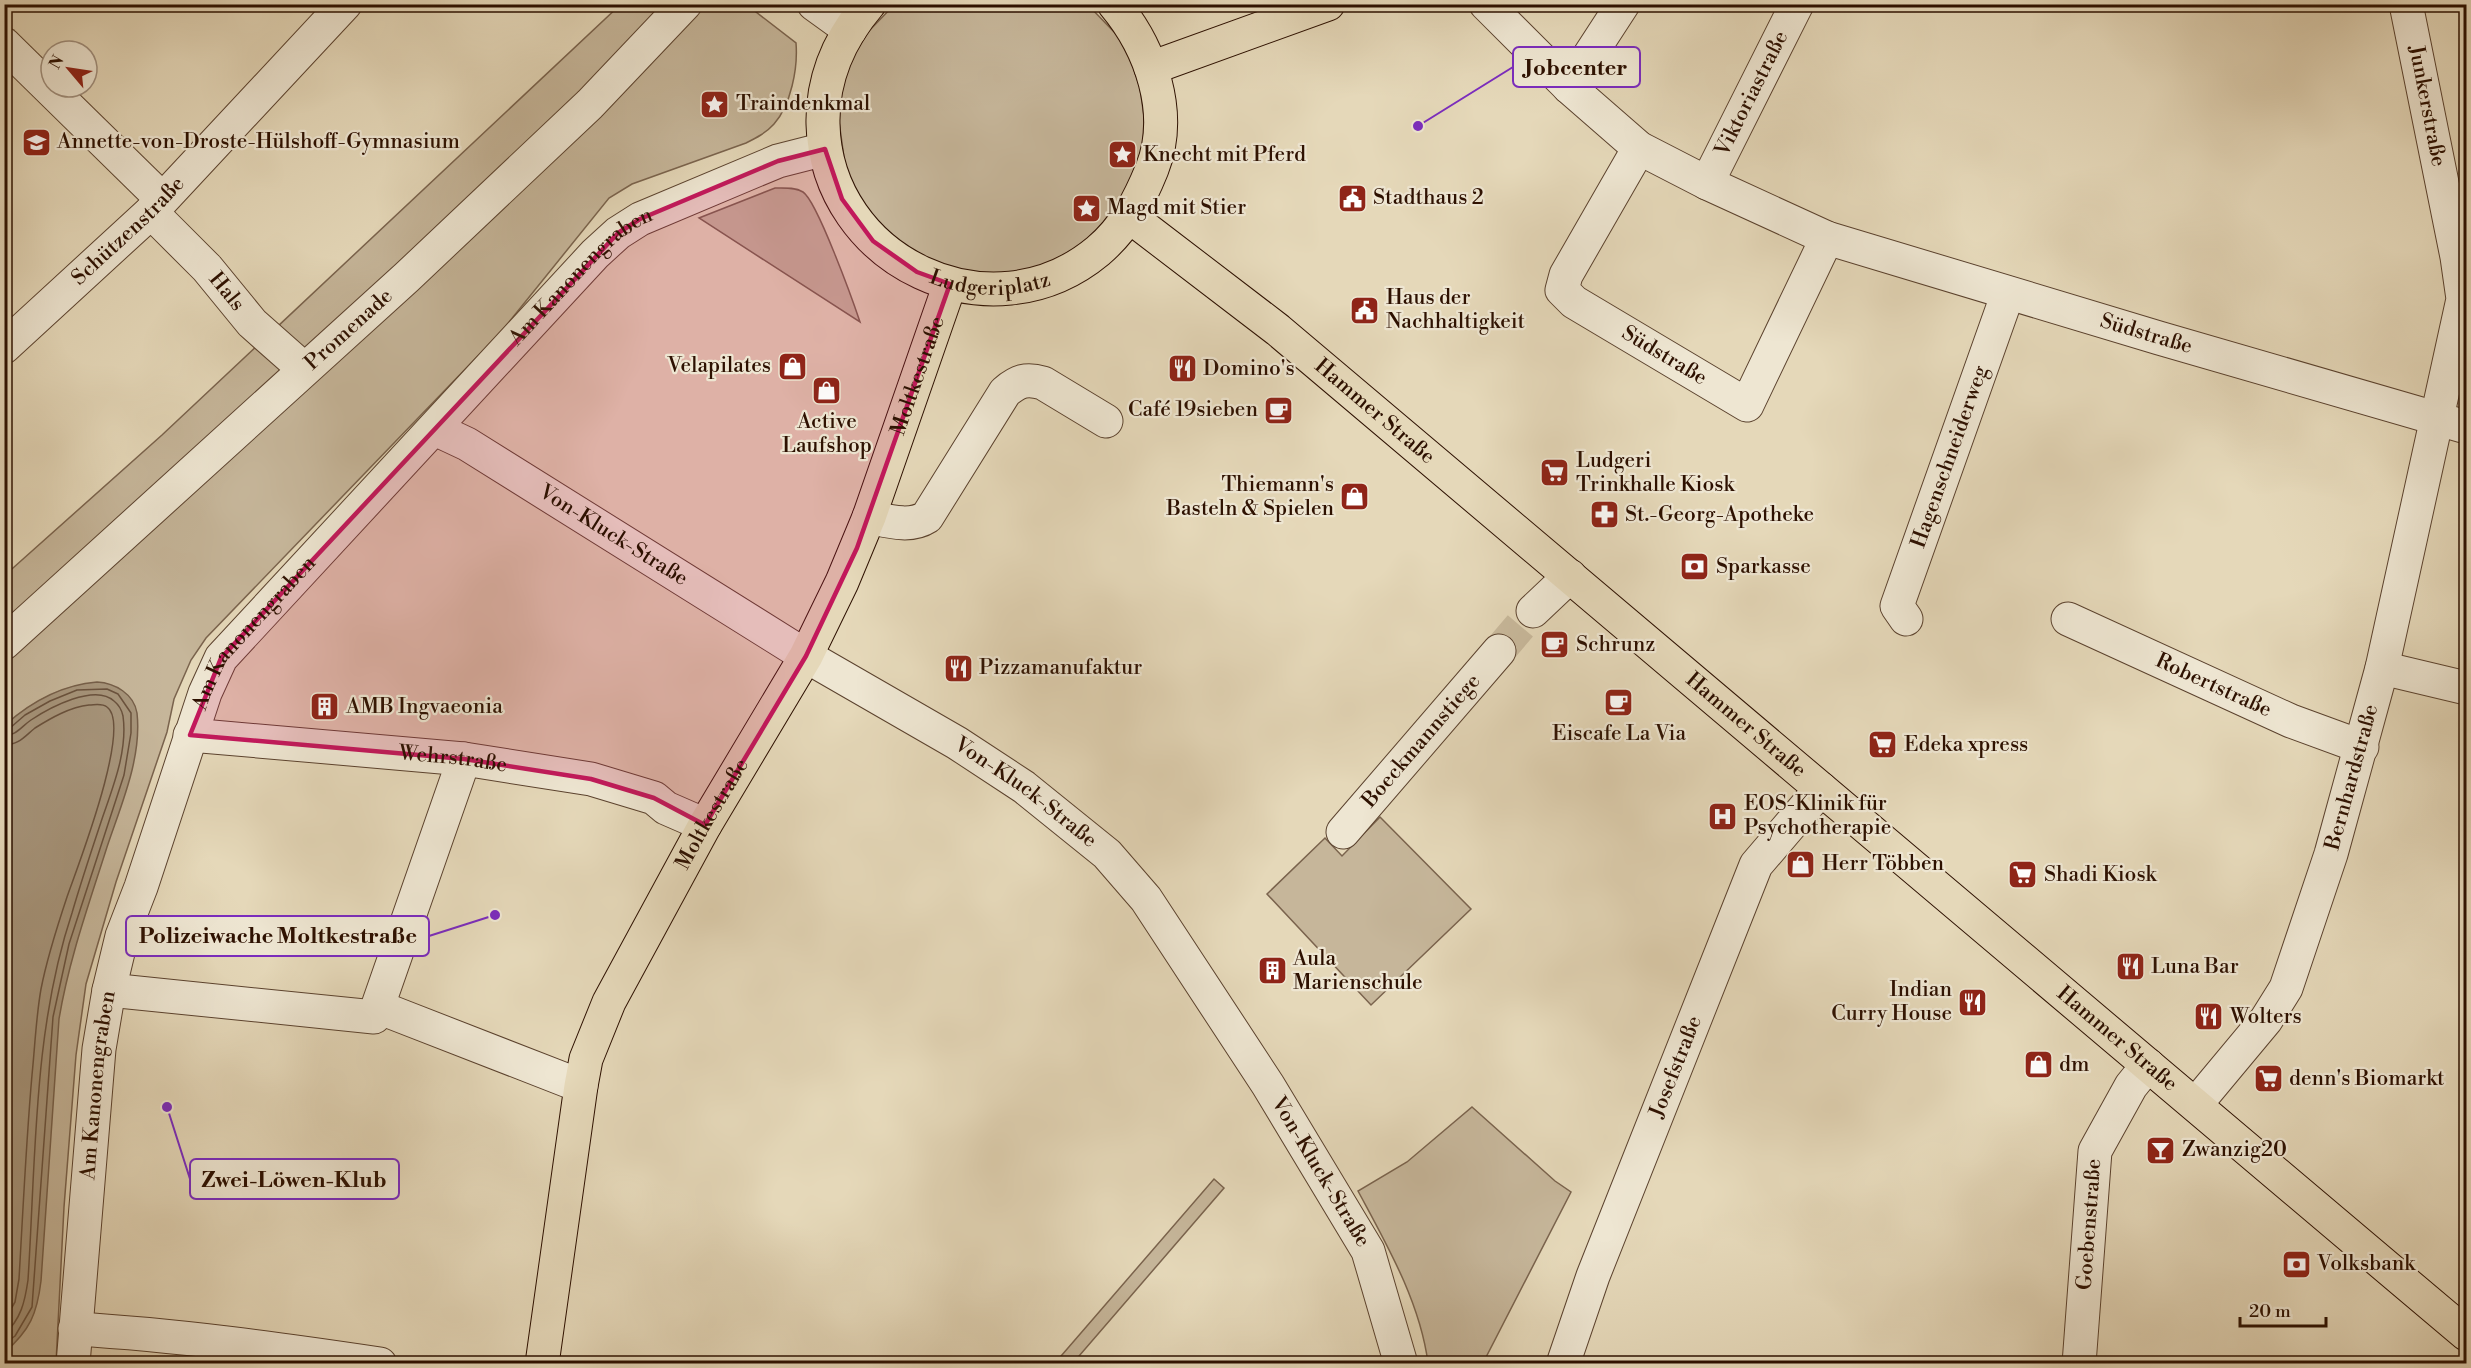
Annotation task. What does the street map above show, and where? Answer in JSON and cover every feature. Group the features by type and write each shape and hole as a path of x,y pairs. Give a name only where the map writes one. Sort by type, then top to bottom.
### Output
{"main road":[{"name":"Ludgeriplatz","path":"869,4 841,45 828,78 823,113 825,148 842,199 873,241 886,253 917,272 950,284 997,289 1043,281 1072,268 1098,251 1129,216 1143,190 1154,163 1158,144 1159,106 1151,68 1135,32 1114,4"},
{"path":"1151,68 1328,4"},
{"name":"Hammer Straße","path":"1129,216 1278,330 2466,1334"},
{"name":"Moltkestraße","path":"542,1364 580,1086 586,1059 609,1002 705,825 806,656 842,582 869,517 950,284"}],"street":[{"name":"Schützenstraße","path":"4,347 156,206 345,4"},
{"name":"Promenade","path":"4,643 407,277 590,104 685,4"},
{"path":"814,4 850,30"},
{"name":"Südstraße","path":"1486,4 1569,87 1639,148 1707,183 1827,238 2452,423"},
{"path":"1569,87 1623,4"},
{"name":"Viktoriastraße","path":"1707,183 1797,4"},
{"name":"Junkerstraße","path":"2406,4 2457,257 2463,299 2452,423"},
{"name":"Hals","path":"4,44 156,206 252,323 304,369"},
{"name":"Am Kanonengraben","path":"73,1364 99,1049 109,990 122,936 141,886 190,735 221,658 595,254 618,233 640,219 778,162 825,148"},
{"name":"Südstraße","path":"1639,148 1566,275 1562,290 1574,302 1747,405 1827,238"},
{"name":"Hagenschneiderweg","path":"1906,620 1897,606 2008,293"},
{"path":"869,517 908,523 918,523 927,518 1005,392 1023,380 1031,380 1051,387 1106,421"},
{"name":"Bernhardstraße","path":"2196,1104 2266,1020 2286,988 2331,854 2452,423"},
{"name":"Von-Kluck-Straße","path":"435,429 467,444 806,656 957,743 1024,787 1107,854 1146,898 1268,1085 1368,1251 1401,1364"},
{"path":"1533,611 1570,576"},
{"name":"Robertstraße","path":"2068,619 2290,721 2362,747"},
{"name":"Boeckmannstiege","path":"1343,832 1499,651"},
{"path":"2382,668 2466,688"},
{"name":"Wehrstraße","path":"190,735 464,759 591,779 654,798 666,808 705,825"},
{"path":"109,990 374,1017 464,759"},
{"name":"Josefstraße","path":"1563,1364 1593,1276 1756,865 1821,789"},
{"path":"378,1007 580,1086"},
{"name":"Goebenstraße","path":"2079,1364 2095,1151 2131,1086 2148,1065"},
{"path":"75,1329 148,1334 298,1351 380,1364"}],"highlighted area":[{"path":"825,149 842,199 873,241 917,272 950,284 857,548 806,656 705,825 654,798 591,779 464,759 190,735 221,658 618,233 640,219 778,161"}],"shaded area":[{"path":"620,5 747,5 796,43 796,64 785,107 771,127 750,141 632,184 609,198 501,332 206,638 191,660 174,699 167,732 116,882 86,984 76,1055 64,1207 56,1363 5,1363 4,576 162,435"},
{"path":"894,5 1088,5 1117,35 1131,60 1140,88 1144,117 1143,146 1123,201 1084,244 1033,271 975,276 919,259 874,222 846,172 838,114 842,85 852,58 867,33"},
{"path":"775,188 797,189 809,199 834,252 860,322 699,218"},
{"path":"1380,817 1471,909 1371,1005 1267,894 1325,838 1342,856"},
{"path":"1472,1107 1555,1181 1571,1192 1483,1363 1428,1363 1424,1340 1410,1296 1391,1253 1358,1191 1407,1162"},
{"path":"1214,1179 1224,1188 1073,1363 1055,1363"}],"water":[{"path":"97,682 117,687 132,700 137,713 136,747 129,781 74,953 59,1019 41,1281 37,1303 26,1329 5,1352 5,725 48,696 71,687"}],"tunnel":[{"path":"1499,651 1533,611"}],"place":[{"name":"Traindenkmal","path":"715,104"},
{"name":"Jobcenter","path":"1418,126"},
{"name":"Annette-von-Droste-Hülshoff-Gymnasium","path":"36,142"},
{"name":"Knecht mit Pferd","path":"1122,155"},
{"name":"Stadthaus 2","path":"1352,198"},
{"name":"Magd mit Stier","path":"1086,208"},
{"name":"Haus der Nachhaltigkeit","path":"1365,310"},
{"name":"Velapilates","path":"792,366"},
{"name":"Domino's","path":"1182,369"},
{"name":"Active Laufshop","path":"827,391"},
{"name":"Café 19sieben","path":"1279,410"},
{"name":"Ludgeri Trinkhalle Kiosk","path":"1555,473"},
{"name":"Thiemann's Basteln & Spielen","path":"1355,497"},
{"name":"St.-Georg-Apotheke","path":"1604,515"},
{"name":"Sparkasse","path":"1695,567"},
{"name":"Schrunz","path":"1555,645"},
{"name":"Pizzamanufaktur","path":"958,668"},
{"name":"Eiscafe La Via","path":"1619,703"},
{"name":"AMB Ingvaeonia","path":"325,707"},
{"name":"Edeka xpress","path":"1883,745"},
{"name":"EOS-Klinik für Psychotherapie","path":"1723,816"},
{"name":"Herr Többen","path":"1801,864"},
{"name":"Shadi Kiosk","path":"2023,875"},
{"name":"Polizeiwache Moltkestraße","path":"495,915"},
{"name":"Luna Bar","path":"2130,967"},
{"name":"Aula Marienschule","path":"1272,971"},
{"name":"Indian Curry House","path":"1973,1002"},
{"name":"Wolters","path":"2209,1017"},
{"name":"dm","path":"2038,1065"},
{"name":"denn's Biomarkt","path":"2268,1079"},
{"name":"Zwei-Löwen-Klub","path":"167,1107"},
{"name":"Zwanzig20","path":"2161,1150"},
{"name":"Volksbank","path":"2296,1264"}]}
